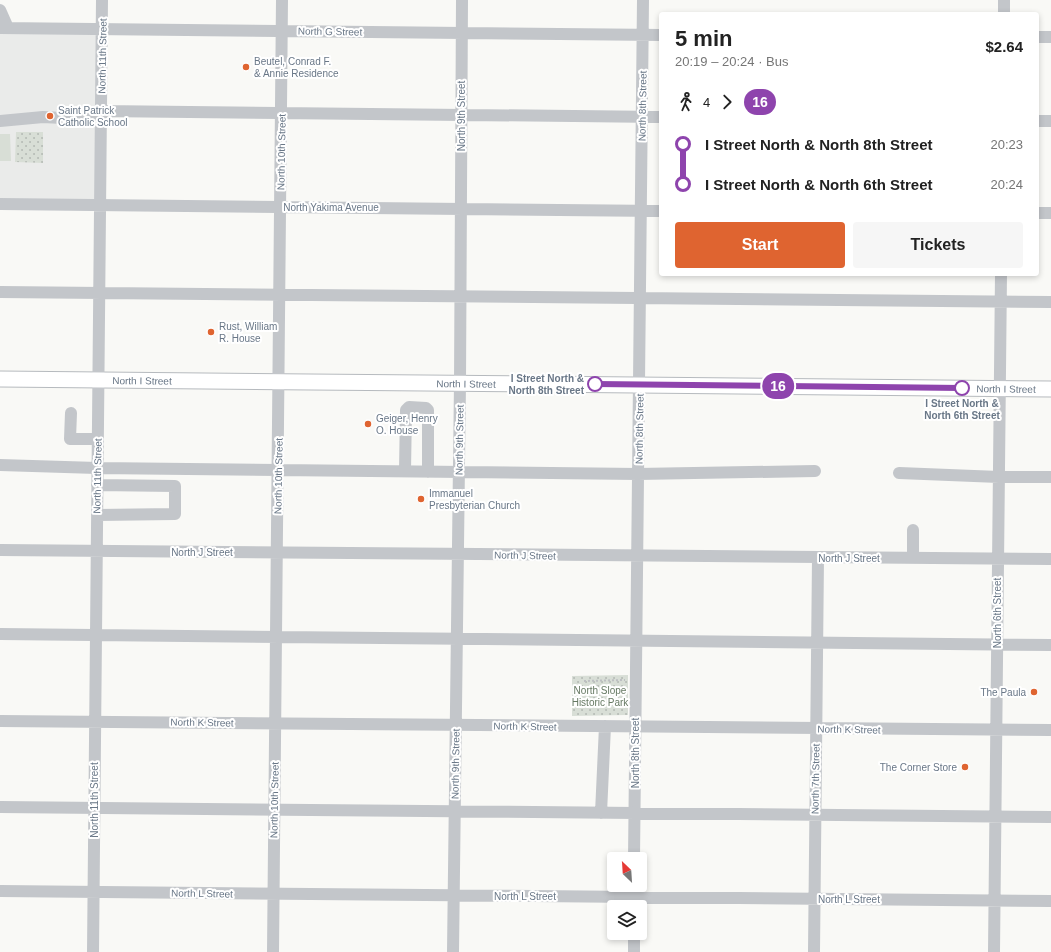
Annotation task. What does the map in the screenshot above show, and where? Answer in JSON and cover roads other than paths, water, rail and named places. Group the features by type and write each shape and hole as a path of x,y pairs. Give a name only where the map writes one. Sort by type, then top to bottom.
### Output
{"main road":[{"name":"North I Street","path":"0,380 1051,389"}],"street":[{"name":"North 11th Street","path":"93,952 102,0"},
{"name":"North 10th Street","path":"273,952 282,0"},
{"name":"North 9th Street","path":"453,952 460,383 462,0"},
{"name":"North 8th Street","path":"634,852 643,0"},
{"path":"1004,0 1004,12"},
{"path":"0,10 4,28"},
{"name":"North G Street","path":"4,28 659,35"},
{"path":"1039,37 1051,37"},
{"path":"0,121 43,117 281,113 659,117"},
{"path":"1039,121 1051,121"},
{"name":"North Yakima Avenue","path":"0,204 659,211"},
{"path":"1039,213 1051,213"},
{"name":"North 6th Street","path":"994,952 1001,276"},
{"path":"0,292 1051,302"},
{"path":"405,471 406,410 409,407 426,408 428,410 428,472"},
{"path":"71,413 70,439 98,439"},
{"path":"0,465 97,468 638,474 815,471"},
{"path":"898,473 999,477 1051,477"},
{"path":"97,485 176,486 175,514 97,515"},
{"path":"913,530 913,558"},
{"name":"North J Street","path":"0,550 1051,559"},
{"name":"North 7th Street","path":"814,952 818,558"},
{"path":"0,634 1051,645"},
{"name":"North K Street","path":"0,721 1051,730"},
{"path":"601,813 604,726"},
{"path":"0,807 1051,818"},
{"name":"North L Street","path":"0,892 634,896 1051,901"},
{"path":"634,940 634,952"}],"place":[{"name":"Beutel, Conrad F. & Annie Residence","path":"246,67"},
{"name":"Saint Patrick Catholic School","path":"50,116"},
{"name":"Rust, William R. House","path":"211,332"},
{"name":"I Street North & North 8th Street","path":"595,384"},
{"name":"I Street North & North 6th Street","path":"962,388"},
{"name":"Geiger, Henry O. House","path":"368,424"},
{"name":"Immanuel Presbyterian Church","path":"421,499"},
{"name":"The Paula","path":"1034,692"},
{"name":"The Corner Store","path":"965,767"}],"park label":[{"name":"North Slope Historic Park","path":"600,696"}]}
